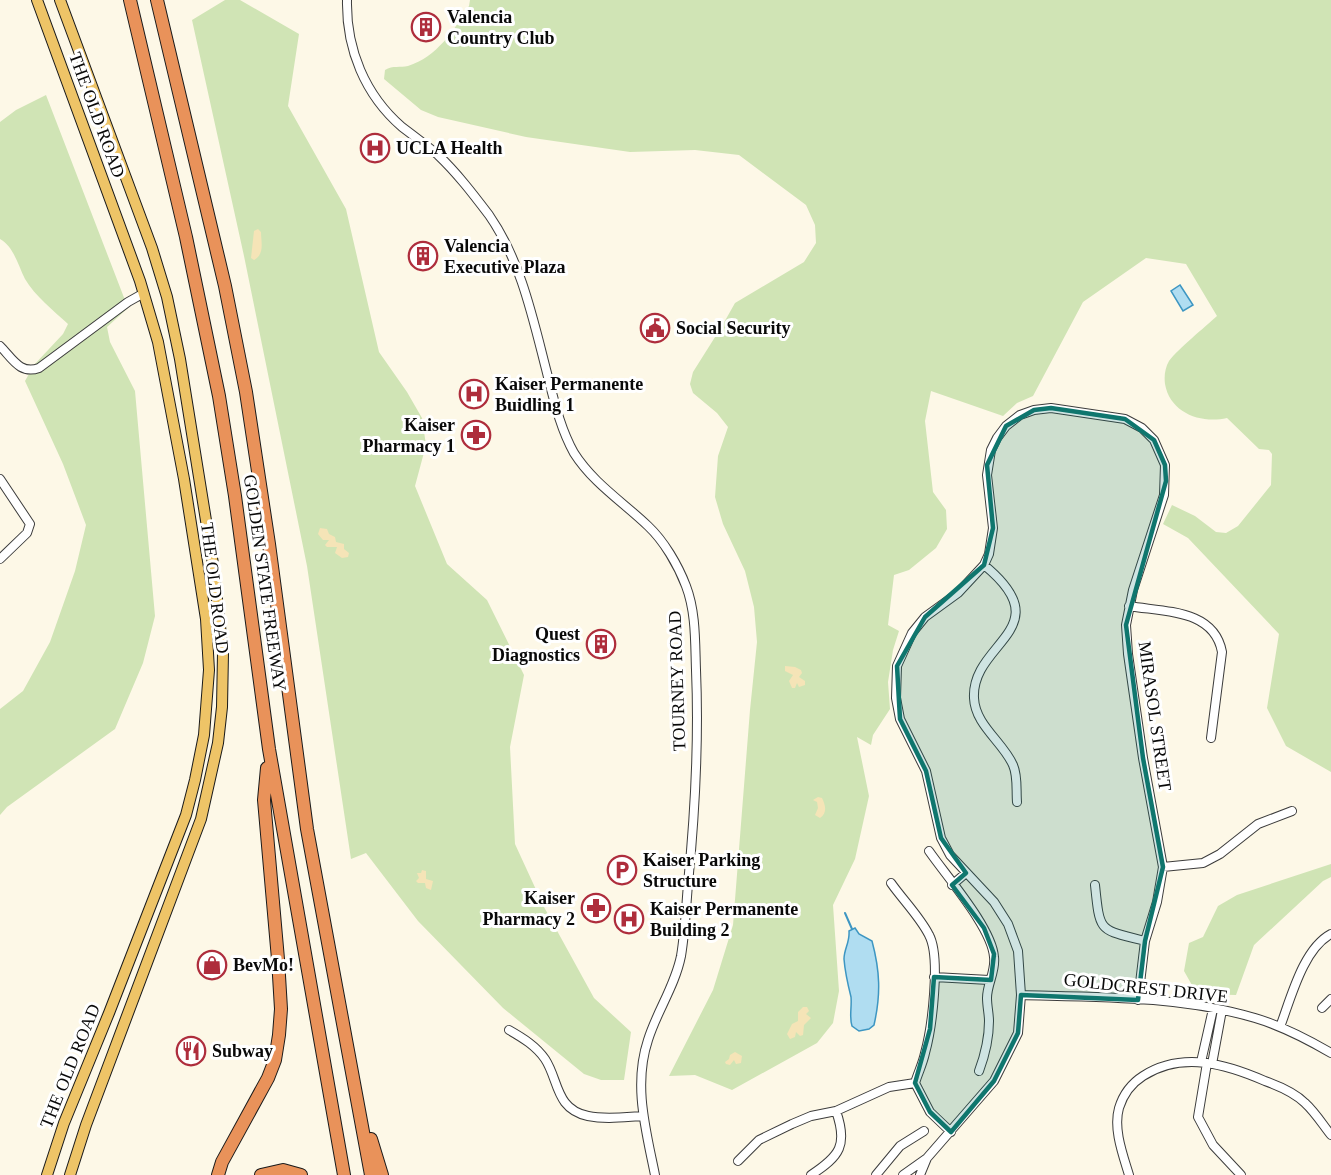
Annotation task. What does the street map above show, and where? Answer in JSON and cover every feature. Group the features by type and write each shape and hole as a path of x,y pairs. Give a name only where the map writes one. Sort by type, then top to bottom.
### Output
{"highway":[{"name":"GOLDEN STATE FREEWAY","path":"130,0 186,237 219,396 237,506 268,749 344,1175"},
{"name":"GOLDEN STATE FREEWAY","path":"157,0 225,286 246,392 269,544 302,796 371,1175"},
{"path":"218,1175 222,1162 268,1078 275,1060 279,1035 281,1009 278,959 264,800 268,749"},
{"path":"353,1076 382,1175"},
{"path":"261,1175 283,1170 301,1175"}],"main road":[{"name":"THE OLD ROAD","path":"37,0 144,293 158,342 171,399 206,619 208,670 206,717 195,780 179,834 64,1123 47,1175"},
{"name":"THE OLD ROAD","path":"60,0 137,207 167,297 178,350 214,574 223,654 222,707 218,743 213,774 201,819 86,1125 70,1175"}],"street":[{"name":"TOURNEY ROAD","path":"347,0 352,49 365,81 376,99 402,126 457,174 504,240 525,290 561,423 575,454 600,485 651,528 686,585 692,607 697,693 697,776 681,956 672,986 648,1038 640,1084 643,1116 655,1175"},
{"path":"0,346 25,370 31,371 39,368 144,293"},
{"name":"MIRASOL STREET","path":"984,566 989,554 993,528 987,465 997,438 1006,426 1020,415 1051,408 1125,419 1142,428 1157,446 1165,465 1164,495 1135,582 1126,625 1143,758 1163,867 1157,902 1145,942 1138,1000"},
{"path":"0,479 30,524 30,529 0,559"},
{"path":"903,1175 927,1158 994,1081 1018,1033 1021,995 1018,951 1008,924 994,902 950,855 941,838 926,771 900,719 896,698 897,666 912,633 925,617 958,593 984,566 1009,588 1014,601 1015,614 1005,639 980,672 974,699 982,723 1014,766 1017,802"},
{"path":"1130,606 1198,619 1213,630 1220,640 1221,652 1210,738"},
{"path":"1163,867 1203,863 1220,854 1258,824 1292,811"},
{"path":"929,851 984,928 994,954 987,999 989,1022 987,1050 979,1071"},
{"path":"952,885 966,873"},
{"path":"891,883 929,934 933,945 934,977 930,1029 915,1083 930,1112 951,1132"},
{"path":"1095,885 1098,918 1105,928 1145,942"},
{"path":"1280,1027 1309,953 1331,934"},
{"path":"934,977 990,980"},
{"name":"GOLDCREST DRIVE","path":"1021,995 1138,1000 1218,1009 1256,1018 1280,1027 1331,1053"},
{"path":"1322,1008 1331,999"},
{"path":"1218,1009 1198,1117 1213,1146 1241,1175"},
{"path":"509,1030 530,1042 546,1060 557,1090 568,1105 585,1116 605,1119 643,1116"},
{"path":"1129,1175 1118,1135 1119,1108 1132,1083 1158,1067 1180,1062 1207,1063 1243,1071 1278,1086 1305,1103 1331,1135"},
{"path":"738,1161 759,1140 812,1116 836,1111 889,1087 915,1083"},
{"path":"811,1175 823,1172 840,1147 842,1129 836,1111"},
{"path":"876,1175 900,1146 924,1131"},
{"path":"920,1175 927,1158"}],"highlighted area":[{"path":"1051,408 1125,419 1154,440 1165,465 1166,481 1126,625 1143,758 1163,867 1145,941 1138,1000 1021,995 1018,1033 994,1081 951,1132 930,1112 915,1083 930,1029 934,977 991,980 994,954 984,928 952,885 966,873 941,838 926,771 900,719 897,666 925,617 984,565 993,528 987,465 1006,426 1034,410"}],"green space":[{"path":"225,0 240,0 299,34 288,106 346,209 379,352 422,418 426,445 415,486 447,564 487,600 524,675 510,747 515,844 544,907 594,998 631,1032 624,1080 601,1080 584,1074 503,1008 418,921 366,853 351,859 307,566 244,256 192,20"},
{"path":"470,0 1331,0 1331,772 1286,746 1267,708 1279,634 1188,538 1163,524 1172,505 1195,516 1216,532 1226,533 1238,526 1271,485 1272,454 1269,450 1259,449 1227,418 1197,418 1180,409 1173,402 1165,384 1165,372 1169,361 1217,316 1186,264 1146,258 1083,302 1033,396 1017,403 1003,416 931,391 925,421 933,492 946,510 947,529 936,548 909,570 894,575 888,625 899,631 893,650 888,682 890,709 873,735 871,745 857,737 869,796 855,859 833,905 839,991 833,1023 817,1043 732,1090 695,1075 669,1076 713,990 733,925 757,642 754,607 745,571 723,524 715,497 718,456 728,427 717,413 693,393 690,384 693,372 735,303 804,262 816,243 815,225 806,205 739,155 695,150 630,152 526,137 438,117 421,110 384,79 385,70 408,66 428,56 444,42 469,6"},
{"path":"46,95 128,308 107,327 110,342 135,391 155,616 143,663 115,729 7,807 0,815 0,709 23,691 50,642 75,571 86,525 63,464 25,381 34,365 63,334 68,324 34,291 25,279 12,251 0,239 0,122 16,110"},
{"path":"1331,864 1331,877 1323,881 1254,945 1236,995 1197,994 1184,971 1189,943 1203,937 1218,906 1237,895"}],"sand":[{"path":"258,229 261,232 262,247 260,255 254,260 251,258 254,231"},
{"path":"320,528 327,529 329,534 335,537 336,542 344,544 344,549 349,553 348,557 342,558 335,553 337,547 325,545 329,540 323,540 318,534"},
{"path":"785,666 801,670 799,677 805,681 805,685 799,687 797,683 795,688 792,688 789,681 793,675 785,671"},
{"path":"818,797 822,798 825,808 820,818 815,815 818,808 817,802 813,800"},
{"path":"422,870 426,871 426,879 433,881 431,890 426,888 425,883 416,881 419,878 417,873 421,873"},
{"path":"803,1007 807,1007 809,1011 806,1014 811,1018 804,1025 803,1035 800,1036 796,1032 795,1037 790,1039 787,1034 792,1024 798,1021 798,1012"},
{"path":"735,1052 742,1056 741,1063 736,1064 734,1060 730,1065 726,1064 730,1055"}],"water":[{"path":"1180,285 1193,305 1183,311 1171,291"},
{"path":"855,928 859,934 872,941 879,983 874,1025 869,1029 859,1031 851,1023 851,997 844,959 849,931"}],"waterway":[{"path":"845,913 852,929"}],"place":[{"name":"Valencia Country Club","path":"426,27"},
{"name":"UCLA Health","path":"375,148"},
{"name":"Valencia Executive Plaza","path":"423,256"},
{"name":"Social Security","path":"655,328"},
{"name":"Kaiser Permanente Buidling 1","path":"474,394"},
{"name":"Kaiser Pharmacy 1","path":"476,435"},
{"name":"Quest Diagnostics","path":"601,644"},
{"name":"Kaiser Parking Structure","path":"622,870"},
{"name":"Kaiser Pharmacy 2","path":"596,908"},
{"name":"Kaiser Permanente Building 2","path":"629,919"},
{"name":"BevMo!","path":"212,965"},
{"name":"Subway","path":"191,1051"}]}
